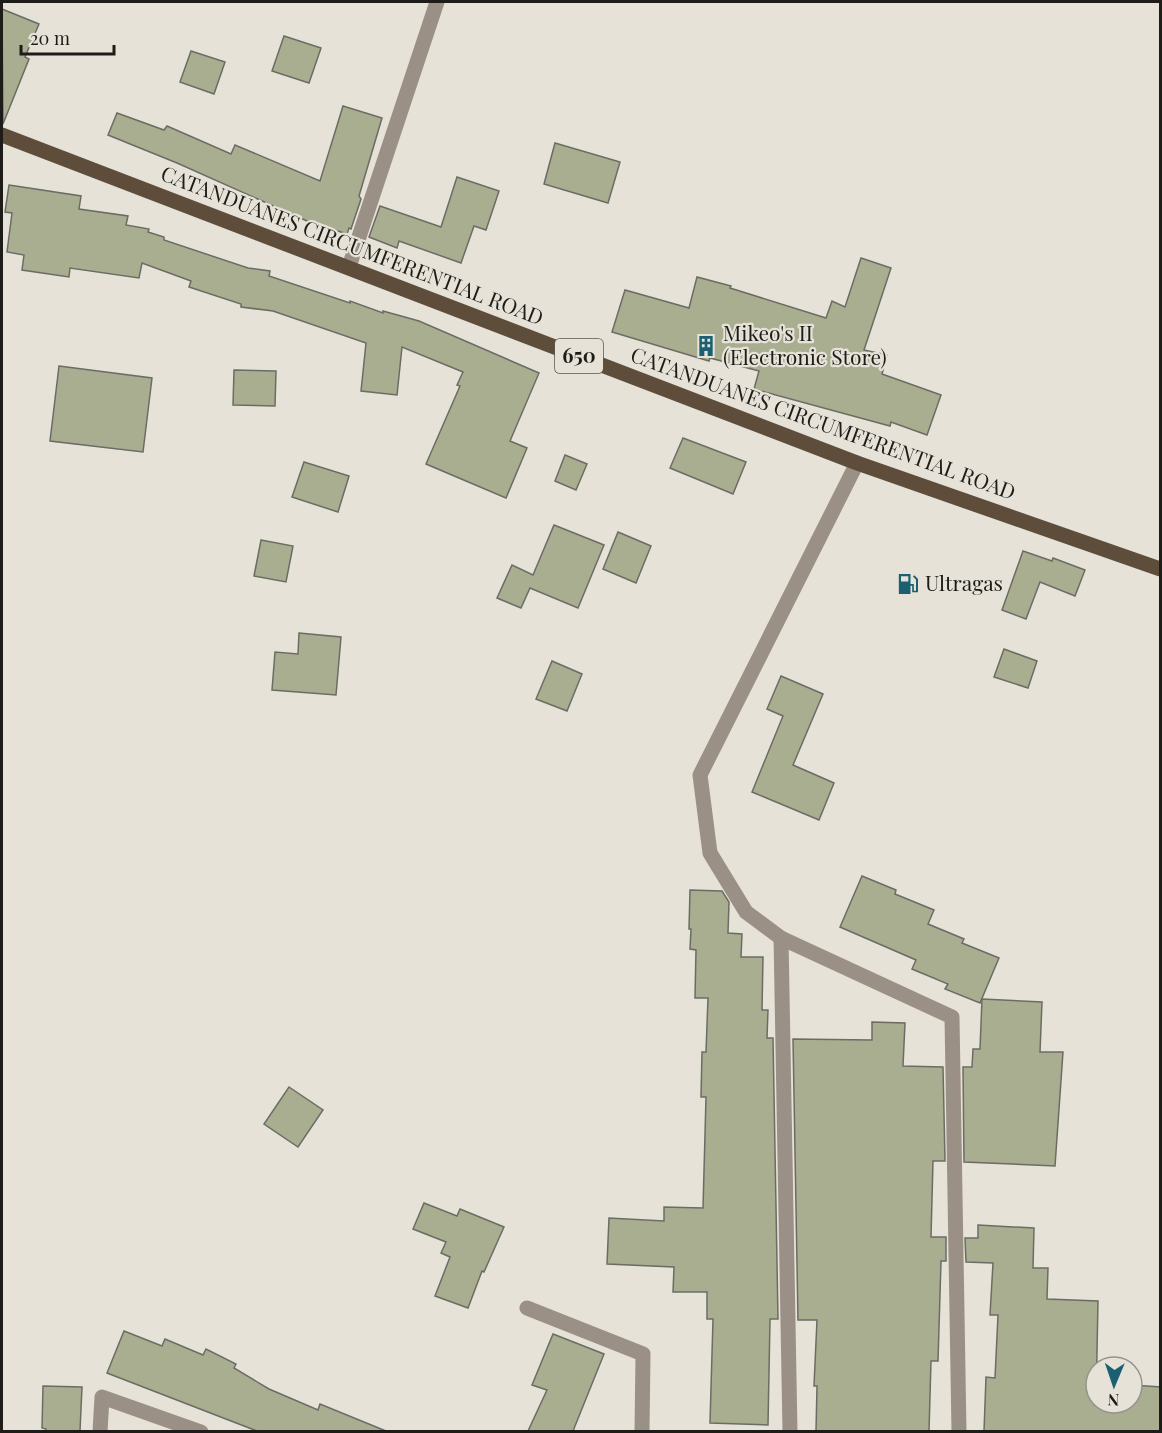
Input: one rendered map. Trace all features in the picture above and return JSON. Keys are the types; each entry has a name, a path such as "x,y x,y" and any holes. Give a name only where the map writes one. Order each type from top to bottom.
{"main road":[{"name":"CATANDUANES CIRCUMFERENTIAL ROAD","path":"2,135 857,463 1161,569"}],"street":[{"path":"349,267 437,2"},
{"path":"857,463 700,775 710,853 746,912 782,938 952,1017 959,1431"},
{"path":"782,938 790,1431"},
{"path":"527,1308 643,1354 642,1431"},
{"path":"100,1431 102,1397 201,1431"}],"building":[{"path":"2,9 39,24 25,57 29,59 3,124"},
{"path":"284,36 321,48 309,83 272,71"},
{"path":"191,51 225,62 214,94 180,82"},
{"path":"343,106 382,118 359,196 361,199 351,229 349,228 347,234 307,221 108,135 117,113 164,130 167,126 231,154 235,145 320,181"},
{"path":"555,143 620,162 608,203 544,184"},
{"path":"457,177 499,191 486,230 474,226 461,263 399,241 397,248 369,237 380,206 441,227"},
{"path":"9,185 81,196 79,209 128,216 126,225 149,229 148,232 164,237 164,240 248,268 270,271 269,276 350,303 350,301 383,313 383,311 419,321 539,373 510,441 527,448 506,498 426,464 460,386 457,385 463,372 402,347 397,395 361,391 366,343 273,311 241,307 241,304 189,287 191,281 142,263 139,278 70,268 69,277 22,270 24,255 7,252 12,213 5,212"},
{"path":"861,258 891,268 864,350 887,355 882,374 941,395 927,435 891,422 890,426 754,389 759,371 710,358 709,361 612,332 625,290 689,308 697,277 826,318 832,301 845,307"},
{"path":"59,366 152,378 143,452 50,441"},
{"path":"234,370 276,371 275,406 233,405"},
{"path":"683,438 746,462 733,494 670,468"},
{"path":"565,455 587,464 576,490 555,481"},
{"path":"304,462 349,476 338,512 292,497"},
{"path":"554,525 604,545 578,608 530,588 521,608 497,598 512,565 533,575"},
{"path":"618,532 651,546 636,583 603,569"},
{"path":"261,540 293,546 286,582 254,576"},
{"path":"1023,551 1052,561 1053,558 1085,570 1075,596 1040,582 1026,619 1002,610"},
{"path":"299,633 341,637 336,695 272,690 275,652 298,654"},
{"path":"1004,649 1037,661 1028,688 994,677"},
{"path":"552,661 582,674 567,711 536,699"},
{"path":"781,676 823,694 793,765 834,783 819,820 752,792 783,716 767,709"},
{"path":"862,876 896,890 895,894 934,910 928,924 964,939 962,943 999,958 980,1003 945,989 948,984 912,969 916,960 840,927"},
{"path":"690,890 722,891 729,902 728,933 742,934 741,957 763,957 762,1010 768,1010 767,1038 773,1038 778,1319 770,1319 768,1425 710,1423 713,1319 707,1319 707,1292 673,1292 674,1267 607,1264 609,1218 664,1221 664,1207 703,1208 706,1097 701,1097 702,1052 706,1052 708,998 695,998 696,950 690,949"},
{"path":"982,999 1042,1002 1040,1052 1063,1052 1055,1166 964,1162 963,1067 972,1067 973,1049 980,1049"},
{"path":"872,1022 905,1023 903,1066 943,1067 945,1161 933,1161 931,1237 946,1237 946,1261 941,1261 938,1361 931,1361 929,1431 816,1431 817,1386 814,1386 817,1320 798,1320 793,1039 872,1040"},
{"path":"289,1087 323,1110 298,1147 264,1124"},
{"path":"424,1203 457,1216 460,1209 504,1227 484,1272 482,1271 468,1308 435,1296 450,1257 441,1253 446,1242 413,1229"},
{"path":"978,1225 1034,1228 1033,1268 1048,1268 1047,1299 1098,1301 1097,1355 1084,1355 1084,1415 1144,1415 1144,1386 1161,1387 1161,1431 984,1431 986,1377 995,1378 998,1315 990,1315 993,1263 966,1262 965,1238 978,1238"},
{"path":"124,1331 162,1346 165,1339 203,1355 206,1349 236,1364 234,1368 269,1389 318,1410 320,1404 386,1431 257,1431 107,1373"},
{"path":"553,1334 604,1354 573,1431 528,1431 547,1390 532,1385"},
{"path":"43,1386 82,1387 80,1431 46,1431 42,1428"}],"place":[{"name":"Mikeo's II (Electronic Store)","path":"706,346"},
{"name":"Ultragas","path":"908,584"}]}
